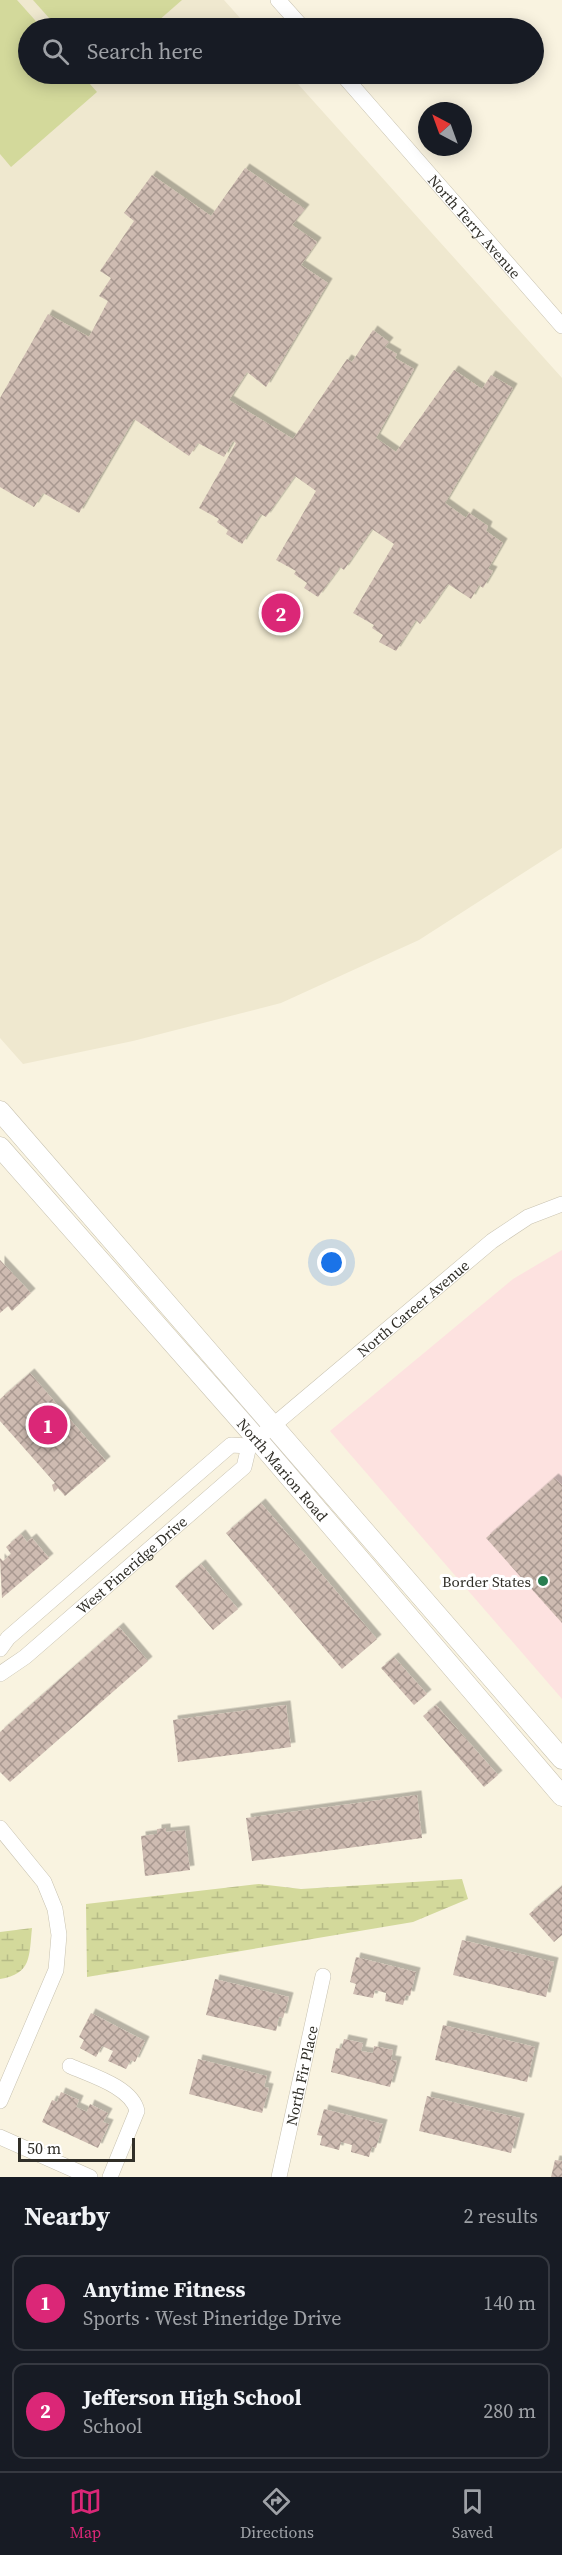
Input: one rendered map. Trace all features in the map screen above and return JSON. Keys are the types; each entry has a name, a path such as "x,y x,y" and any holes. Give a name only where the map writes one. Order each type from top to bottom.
{"main road":[{"name":"North Marion Road","path":"0,1111 562,1759"},
{"name":"North Marion Road","path":"0,1147 253,1443 562,1796"}],"street":[{"path":"278,0 294,18"},
{"name":"North Terry Avenue","path":"351,84 562,326"},
{"name":"North Career Avenue","path":"253,1443 492,1241 528,1217 562,1204"},
{"name":"West Pineridge Drive","path":"0,1674 25,1657 244,1467 253,1443 231,1445 3,1638"},
{"path":"0,1828 44,1882 58,1920 59,1946 56,1970 0,2101"},
{"name":"North Fir Place","path":"279,2177 323,1976"},
{"path":"70,2066 126,2092 136,2105 137,2111 110,2177"},
{"path":"0,2137 90,2177"}],"shaded area":[{"path":"0,0 224,0 240,18 18,18 18,84 298,84 562,378 562,848 419,940 281,1003 133,1041 23,1064 0,1038"},
{"path":"562,1250 562,1699 330,1431 513,1279"}],"green space":[{"path":"0,0 17,0 33,18 18,18 18,84 90,84 97,92 11,167 0,154"},
{"path":"33,0 182,0 161,18 49,18"},
{"path":"462,1879 468,1899 413,1922 87,1977 86,1904 259,1884 301,1889"},
{"path":"32,1928 27,1962 18,1973 0,1979 0,1932"}],"building":[{"path":"245,168 305,209 292,225 317,242 301,265 328,283 266,387 247,372 229,400 293,439 347,359 352,362 373,330 389,342 385,347 397,354 395,358 414,369 376,438 396,452 454,370 482,389 491,375 513,388 445,503 466,518 469,513 488,526 486,531 503,543 488,569 493,571 483,588 479,585 471,599 448,584 420,624 416,620 396,651 379,642 383,635 372,628 374,625 353,613 394,544 372,529 344,570 340,567 318,597 304,588 307,583 294,574 296,571 276,560 316,491 295,476 266,517 261,514 242,544 226,534 228,530 217,522 219,519 199,508 236,443 233,441 224,457 198,443 189,456 134,419 79,513 43,493 34,507 0,487 0,398 48,314 89,337 108,301 99,296 111,278 100,271 134,221 124,213 152,175 211,216"},
{"path":"0,1260 31,1293 12,1311 8,1306 0,1313"},
{"path":"30,1373 106,1461 65,1496 58,1488 54,1492 52,1485 55,1483 0,1421 0,1399"},
{"name":"Border States","path":"554,1478 562,1485 562,1623 486,1538"},
{"path":"261,1503 377,1639 342,1669 226,1533"},
{"path":"21,1534 27,1542 32,1538 49,1558 2,1598 0,1558 3,1561 11,1554 6,1547"},
{"path":"201,1564 238,1609 213,1630 175,1586"},
{"path":"119,1627 148,1661 10,1782 0,1772 0,1732"},
{"path":"394,1657 427,1694 414,1705 381,1668"},
{"path":"286,1705 291,1747 178,1762 173,1720"},
{"path":"436,1705 498,1775 484,1787 423,1716"},
{"path":"417,1795 422,1838 252,1861 246,1818"},
{"path":"166,1828 166,1832 185,1830 190,1870 145,1876 141,1836 157,1834 157,1829"},
{"path":"562,1886 562,1935 554,1942 529,1914"},
{"path":"462,1940 554,1962 546,1997 453,1975"},
{"path":"356,1957 416,1972 410,1996 406,1995 403,2005 385,2001 386,1993 375,1990 373,1998 353,1994 356,1984 350,1982"},
{"path":"215,1979 289,1997 283,2018 279,2017 276,2031 206,2015"},
{"path":"91,2013 145,2041 135,2062 131,2060 126,2069 108,2061 113,2051 102,2046 96,2057 80,2048 84,2040 79,2037"},
{"path":"443,2025 535,2047 527,2082 435,2060"},
{"path":"344,2039 363,2043 361,2051 373,2053 374,2046 393,2050 391,2060 397,2061 390,2087 331,2072 336,2048 341,2049"},
{"path":"198,2059 267,2076 264,2087 269,2088 262,2113 189,2094"},
{"path":"61,2092 79,2100 76,2107 87,2112 90,2104 108,2113 103,2122 109,2124 98,2148 42,2122 52,2100 57,2102"},
{"path":"427,2096 520,2118 511,2153 419,2131"},
{"path":"324,2109 383,2124 376,2148 372,2147 369,2157 351,2152 352,2145 341,2142 339,2150 320,2145 322,2136 317,2135"},
{"path":"555,2160 562,2161 562,2177 551,2177"}],"place":[{"name":"Jefferson High School","path":"281,613"},
{"name":"Anytime Fitness","path":"48,1425"},
{"name":"Border States","path":"543,1581"}]}
